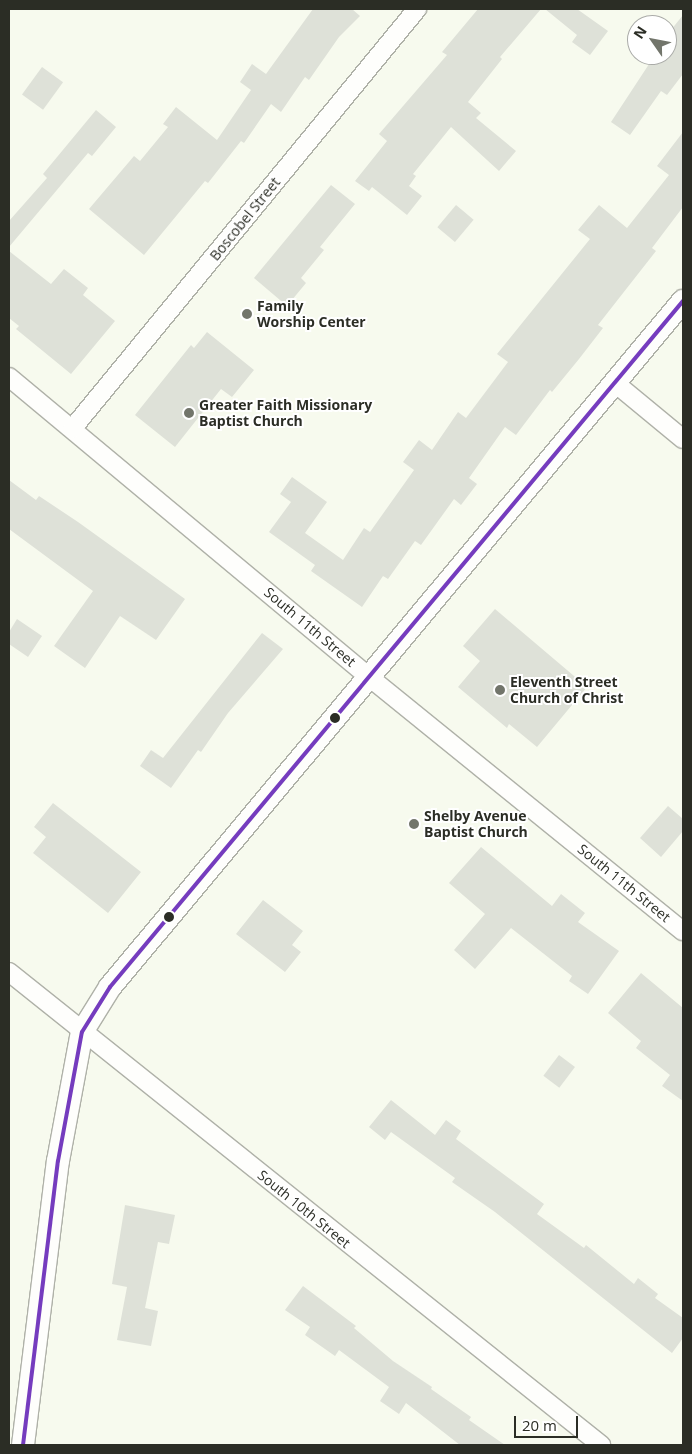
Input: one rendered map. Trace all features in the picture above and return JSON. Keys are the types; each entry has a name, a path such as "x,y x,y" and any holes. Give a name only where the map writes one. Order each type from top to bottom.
{"street":[{"name":"Boscobel Street","path":"72,429 417,9"},
{"path":"22,1445 58,1161 82,1032 110,987 683,300"},
{"name":"South 11th Street","path":"9,377 369,676 683,931"},
{"path":"614,383 683,439"},
{"name":"South 10th Street","path":"9,972 600,1445"}],"building":[{"path":"313,9 352,9 360,16 339,37 309,80 305,77 281,112 271,104 244,143 241,141 208,183 205,181 144,255 89,209 134,156 140,161 168,127 163,124 176,107 217,140 251,90 240,82 252,64 266,74"},
{"path":"478,9 541,9 500,57 502,59 468,102 481,113 476,118 516,151 499,171 451,127 413,174 416,176 409,186 422,196 407,215 372,187 369,191 355,181 387,141 379,134 447,55 442,52"},
{"path":"545,9 577,9 608,31 590,55 572,42 577,35"},
{"path":"683,15 683,74 667,95 661,91 630,135 611,122 648,65 677,65 677,22"},
{"path":"42,67 63,82 43,110 22,95"},
{"path":"96,110 116,127 92,156 88,153 9,247 9,221 47,178 43,174"},
{"path":"683,132 683,207 652,248 656,251 598,325 603,328 552,392 550,390 516,435 505,427 469,478 477,484 461,505 454,499 421,545 415,541 388,579 383,576 362,607 311,571 315,565 269,532 291,502 280,494 292,477 327,502 305,533 343,560 364,528 370,532 414,470 403,462 419,440 432,450 458,412 466,418 508,362 497,354 590,239 578,230 599,205 627,228 669,175 657,166"},
{"path":"331,185 355,204 320,247 324,250 301,278 306,283 287,306 254,278"},
{"path":"456,205 474,220 455,242 437,227"},
{"path":"9,251 51,284 64,269 88,288 83,295 115,321 71,374 16,329 19,326 9,318"},
{"path":"207,332 254,370 232,397 221,389 175,447 135,415 191,345 194,348"},
{"path":"9,480 36,500 39,496 78,522 185,599 156,640 120,616 85,668 54,646 93,591 9,529"},
{"path":"495,609 587,687 537,747 509,724 507,728 458,687 480,661 463,646"},
{"path":"17,619 42,636 28,657 9,644 9,632"},
{"path":"262,633 283,649 228,713 201,752 198,750 171,788 140,766 151,750 163,758"},
{"path":"53,803 141,872 108,913 33,853 46,837 34,827"},
{"path":"668,806 683,819 683,831 661,857 640,838"},
{"path":"481,847 552,906 561,894 585,913 578,922 619,951 588,994 569,981 572,976 511,928 475,969 454,950 485,914 449,883"},
{"path":"263,900 303,931 292,945 301,952 285,972 236,934"},
{"path":"641,973 683,1008 683,1101 662,1086 670,1075 636,1048 641,1041 608,1013"},
{"path":"559,1055 575,1067 559,1088 543,1076"},
{"path":"391,1100 435,1135 446,1120 461,1131 456,1139 544,1204 537,1214 584,1248 586,1245 634,1284 638,1278 658,1294 655,1298 683,1318 683,1338 672,1353 495,1212 452,1182 455,1178 391,1132 385,1140 369,1127"},
{"path":"125,1205 175,1215 169,1244 158,1242 145,1308 158,1311 151,1346 117,1340 127,1287 112,1284"},
{"path":"303,1286 356,1326 354,1328 393,1361 432,1387 431,1389 471,1417 469,1420 505,1445 460,1445 406,1403 399,1414 380,1401 389,1387 339,1350 335,1356 305,1335 310,1327 285,1310"}],"transit line":[{"path":"23,1445 58,1161 82,1032 110,987 683,301"}],"place":[{"name":"Family Worship Center","path":"247,314"},
{"name":"Greater Faith Missionary Baptist Church","path":"189,413"},
{"name":"Eleventh Street Church of Christ","path":"500,690"},
{"name":"Shelby Avenue Baptist Church","path":"414,824"}]}
